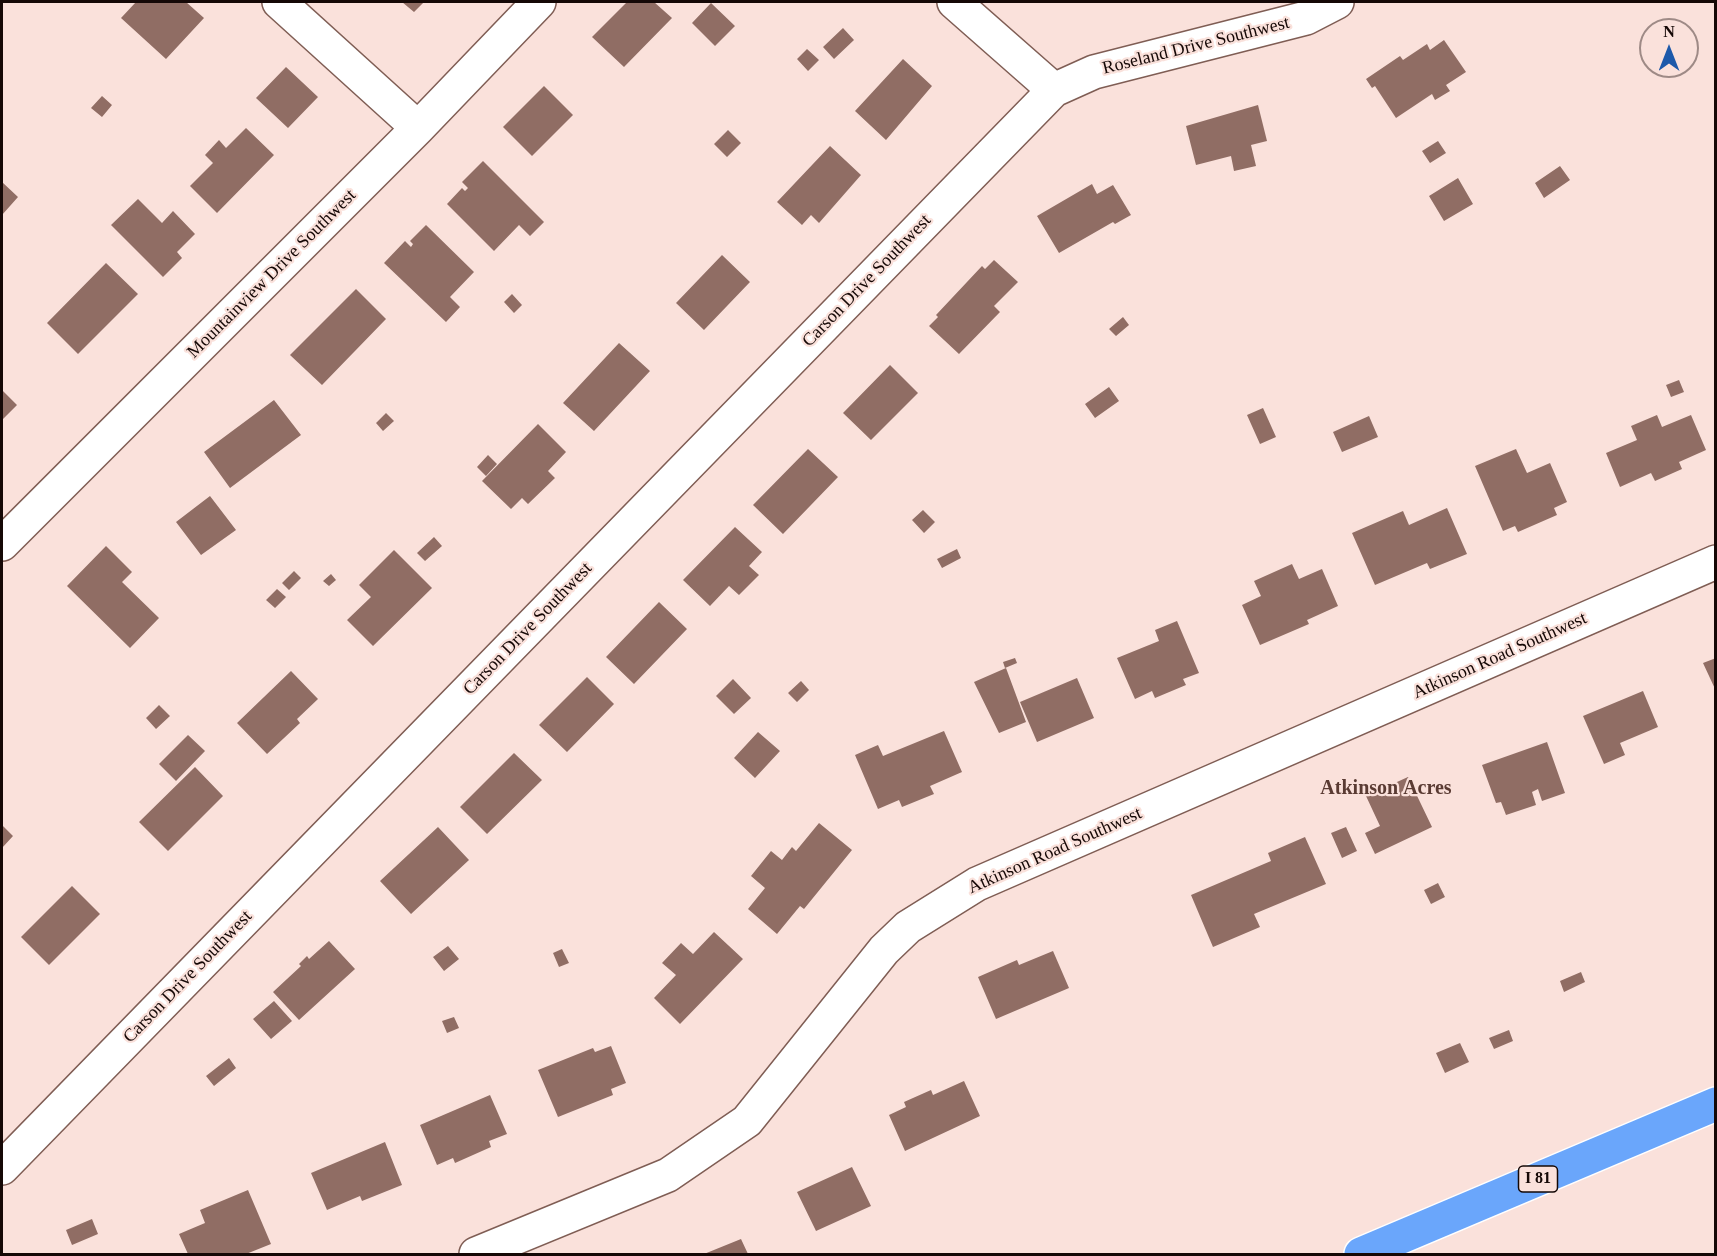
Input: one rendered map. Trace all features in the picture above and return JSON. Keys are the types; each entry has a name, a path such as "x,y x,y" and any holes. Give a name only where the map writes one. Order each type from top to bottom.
{"highway":[{"name":"I 81","path":"1361,1254 1716,1104"}],"street":[{"path":"279,2 418,128"},
{"name":"Mountainview Drive Southwest","path":"2,544 418,128 539,2"},
{"path":"954,2 1054,90"},
{"name":"Roseland Drive Southwest","path":"1054,90 1094,72 1306,18 1337,2"},
{"name":"Carson Drive Southwest","path":"2,1168 1054,90"},
{"name":"Atkinson Road Southwest","path":"476,1254 668,1175 747,1121 884,950 908,927 978,884 1716,562"}],"building":[{"path":"136,2 186,2 204,18 166,59 121,18"},
{"path":"402,2 424,2 414,12"},
{"path":"627,2 654,2 672,18 624,67 592,37"},
{"path":"711,3 735,26 715,46 692,23"},
{"path":"843,28 854,40 834,59 823,47"},
{"path":"1444,40 1466,72 1446,85 1450,91 1435,100 1432,94 1396,118 1375,86 1372,88 1366,79 1400,56 1403,60 1427,44 1430,50"},
{"path":"807,49 819,60 808,71 797,59"},
{"path":"903,59 932,86 886,140 855,111"},
{"path":"286,67 318,97 288,128 256,98"},
{"path":"544,86 573,115 532,156 503,127"},
{"path":"102,96 112,105 102,117 91,108"},
{"path":"1258,105 1267,141 1251,145 1256,166 1234,171 1231,156 1196,165 1186,126"},
{"path":"246,128 274,155 217,213 190,186 213,163 205,155 219,140 226,148"},
{"path":"728,130 741,143 727,157 714,144"},
{"path":"1438,141 1446,153 1430,163 1422,151"},
{"path":"830,146 861,175 819,223 811,215 802,225 777,202"},
{"path":"483,161 544,222 530,236 519,225 494,251 447,204 462,188 465,191 468,188 462,182"},
{"path":"1560,166 1570,180 1544,198 1535,183"},
{"path":"1458,178 1473,204 1444,221 1429,196"},
{"path":"2,182 18,197 2,215"},
{"path":"1092,184 1097,194 1113,185 1131,215 1115,224 1113,222 1059,253 1037,216"},
{"path":"138,199 162,223 173,211 195,234 177,252 182,258 163,277 111,225"},
{"path":"426,225 474,272 450,297 460,307 446,322 384,263 405,241 411,247 413,244 410,241"},
{"path":"722,255 750,282 704,330 676,303"},
{"path":"994,260 1018,282 994,306 1000,312 959,354 929,326 938,317 936,315 982,266 985,269"},
{"path":"106,263 138,294 78,354 47,323"},
{"path":"356,289 386,319 322,385 290,355"},
{"path":"512,294 522,305 514,313 504,302"},
{"path":"1123,317 1129,325 1116,336 1109,329"},
{"path":"619,343 650,371 594,431 563,403"},
{"path":"890,365 918,393 871,440 843,413"},
{"path":"1679,380 1684,392 1671,397 1666,385"},
{"path":"1109,387 1119,401 1095,418 1085,404"},
{"path":"2,390 17,405 2,420"},
{"path":"274,400 301,435 230,488 204,452"},
{"path":"1263,408 1276,437 1260,444 1247,415"},
{"path":"386,413 394,421 383,431 376,423"},
{"path":"1657,415 1662,427 1691,415 1706,450 1679,462 1682,469 1655,481 1651,473 1620,487 1606,453 1637,440 1631,426"},
{"path":"1369,416 1378,437 1342,452 1333,432"},
{"path":"538,424 566,452 548,471 555,478 528,504 522,498 511,509 482,481"},
{"path":"808,449 838,477 783,534 753,505"},
{"path":"1516,449 1527,473 1550,463 1567,502 1554,508 1557,515 1518,532 1515,526 1503,531 1475,466"},
{"path":"488,455 497,464 486,476 477,467"},
{"path":"210,496 236,530 201,555 176,522"},
{"path":"1447,508 1467,554 1430,569 1427,563 1375,585 1352,533 1403,511 1409,525"},
{"path":"923,510 935,522 924,533 912,520"},
{"path":"735,527 762,552 749,566 759,575 739,595 729,586 710,606 683,580"},
{"path":"434,537 442,546 425,561 417,553"},
{"path":"106,546 132,572 122,582 159,618 130,648 67,586"},
{"path":"957,549 961,558 942,568 937,559"},
{"path":"394,550 432,588 373,646 347,620 371,597 359,585"},
{"path":"1292,564 1299,579 1322,569 1338,606 1307,620 1309,624 1260,645 1242,605 1261,596 1254,581"},
{"path":"294,571 301,578 289,590 282,583"},
{"path":"331,574 336,580 329,586 323,581"},
{"path":"277,589 286,597 275,608 266,600"},
{"path":"659,602 687,629 634,684 606,657"},
{"path":"1177,621 1199,673 1183,679 1186,685 1155,698 1152,691 1135,699 1117,658 1159,641 1155,630"},
{"path":"1015,658 1017,663 1005,668 1003,662"},
{"path":"1716,658 1716,691 1703,663"},
{"path":"1006,668 1026,722 999,733 974,682"},
{"path":"291,671 318,699 297,719 300,723 267,754 237,723"},
{"path":"587,677 614,704 567,752 539,725"},
{"path":"1077,678 1094,718 1037,742 1020,702"},
{"path":"733,679 751,698 734,714 716,696"},
{"path":"801,681 809,690 797,702 788,693"},
{"path":"1643,691 1658,727 1620,743 1625,755 1604,764 1583,716"},
{"path":"159,705 170,716 156,729 146,718"},
{"path":"944,731 962,772 930,786 934,794 902,807 899,800 878,809 855,755 878,745 883,756"},
{"path":"758,732 780,751 755,778 734,758"},
{"path":"188,735 205,751 176,781 159,764"},
{"path":"1547,742 1565,793 1542,801 1538,789 1532,792 1536,805 1506,815 1501,802 1496,803 1482,765"},
{"path":"514,753 542,780 487,834 460,807"},
{"path":"195,767 223,796 168,851 139,822"},
{"path":"1408,777 1432,827 1375,854 1365,833 1380,826 1366,796"},
{"path":"819,823 852,850 804,909 800,906 777,934 748,909 765,888 751,876 771,851 782,860 792,847 796,851"},
{"path":"2,825 13,836 2,848"},
{"path":"438,827 469,860 411,914 380,881"},
{"path":"1346,827 1357,851 1342,858 1331,833"},
{"path":"1305,837 1326,884 1254,914 1260,927 1213,947 1191,895 1271,861 1268,853"},
{"path":"1438,883 1445,897 1431,904 1424,890"},
{"path":"72,886 100,914 49,965 21,937"},
{"path":"714,932 743,959 680,1024 654,998 676,975 662,963 681,943 693,954"},
{"path":"329,941 355,969 299,1020 273,992 301,966 299,964 307,956 309,959"},
{"path":"448,946 459,959 444,971 433,957"},
{"path":"562,949 569,963 559,967 553,953"},
{"path":"1053,951 1069,988 996,1019 978,977 1017,960 1019,965"},
{"path":"1581,972 1585,982 1564,992 1560,981"},
{"path":"274,1001 292,1021 271,1039 253,1019"},
{"path":"454,1017 459,1028 447,1033 442,1021"},
{"path":"1509,1030 1513,1041 1494,1049 1489,1038"},
{"path":"1460,1043 1469,1062 1445,1073 1436,1053"},
{"path":"611,1046 626,1083 611,1089 613,1095 558,1117 538,1070 593,1048 595,1052"},
{"path":"229,1058 236,1068 214,1086 206,1076"},
{"path":"964,1081 980,1116 905,1151 889,1115 906,1107 904,1102 931,1090 933,1095"},
{"path":"490,1095 507,1134 489,1141 491,1147 455,1163 453,1158 437,1165 420,1125"},
{"path":"385,1142 402,1185 362,1201 360,1196 327,1210 311,1173"},
{"path":"852,1167 871,1206 816,1231 797,1192"},
{"path":"248,1190 271,1244 246,1254 188,1254 179,1234 205,1223 200,1210"},
{"path":"92,1219 98,1234 72,1245 66,1230"},
{"path":"741,1239 748,1254 704,1254"}],"district":[{"name":"Atkinson Acres","path":"1386,789"}]}
